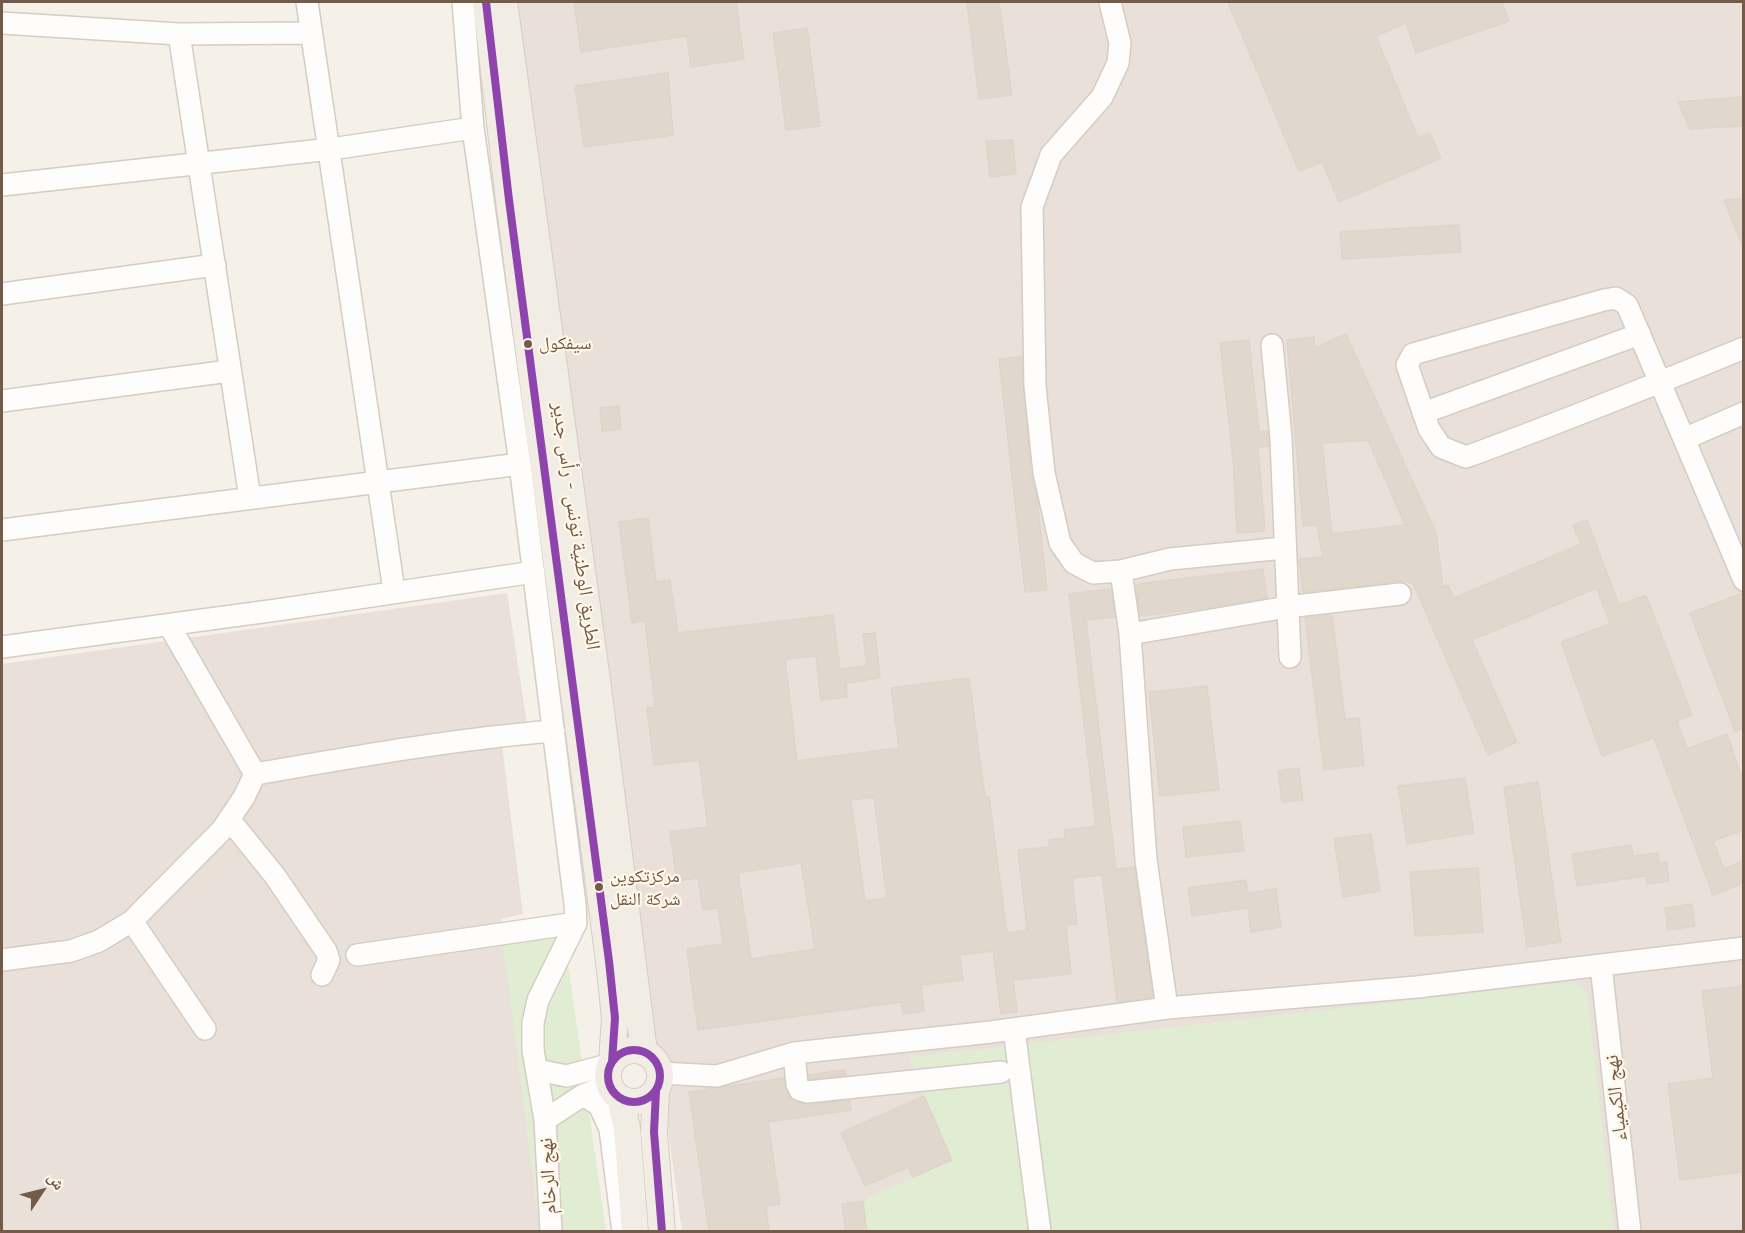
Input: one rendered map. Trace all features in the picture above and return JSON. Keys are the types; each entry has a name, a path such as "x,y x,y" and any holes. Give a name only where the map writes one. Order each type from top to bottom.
{"main road":[{"name":"الطريق الوطنية تونس - رأس جدير","path":"486,2 509,200 609,961 615,1018 613,1077 627,1128 635,1232"},
{"name":"الطريق الوطنية تونس - رأس جدير","path":"504,2 595,668 644,1052"},
{"path":"658,1082 650,1097 635,1103 613,1077 626,1051 644,1052 651,1057 658,1082 654,1132 662,1232"}],"street":[{"path":"307,2 310,33 331,149 394,591"},
{"path":"357,955 576,923 534,572 473,128 463,2"},
{"path":"1110,2 1120,43 1118,63 1102,97 1051,155 1032,207 1035,386 1044,474 1060,543 1074,563 1093,573 1121,571 1170,559 1284,548"},
{"path":"2,23 179,33 310,33"},
{"path":"179,33 201,164 229,371 250,498"},
{"path":"2,184 331,149 473,128"},
{"path":"2,294 215,265"},
{"path":"1743,348 1660,382 1466,457 1441,447 1429,429 1407,364 1413,354 1616,298 1627,305 1640,334 1660,382 1684,438 1743,580"},
{"path":"1423,413 1640,334"},
{"path":"1272,345 1281,438 1290,657"},
{"path":"2,401 229,371"},
{"path":"1684,438 1743,413"},
{"path":"2,530 520,464"},
{"path":"1121,571 1130,634 1146,860 1167,1008"},
{"path":"2,647 534,572"},
{"path":"1130,634 1287,607 1400,594"},
{"path":"169,625 255,774"},
{"path":"255,774 399,750 554,731"},
{"path":"2,960 71,951 99,941 132,921 222,830 255,774"},
{"path":"230,819 275,876 326,951 329,960 322,975"},
{"path":"132,921 205,1029"},
{"name":"نهج الرخام","path":"551,1232 545,1120 533,1050 533,1023 538,1000 576,923"},
{"path":"658,1082 717,1076 794,1053 1014,1029 1167,1008 1417,987 1743,948"},
{"name":"نهج الكيمياء","path":"1601,965 1630,1232"},
{"path":"1014,1029 1040,1232"},
{"path":"794,1053 797,1084 800,1090 807,1092 1001,1072"},
{"path":"537,1070 567,1076 613,1077"},
{"path":"545,1120 613,1077"},
{"path":"583,1095 599,1105 610,1128 623,1232"}],"shaded area":[{"path":"511,2 1743,2 1743,1231 682,1231"},
{"path":"507,593 527,724 500,728 523,914 501,919 540,1231 2,1231 2,664"}],"green space":[{"path":"564,937 606,1231 540,1231 503,943"},
{"path":"1573,982 1587,993 1614,1231 866,1232 863,1201 952,1160 910,1057"}],"building":[{"path":"574,2 736,2 744,59 691,67 687,36 581,52"},
{"path":"967,2 999,2 1012,95 979,99"},
{"path":"1228,2 1502,2 1509,21 1416,53 1406,23 1376,36 1418,138 1430,133 1441,158 1339,202 1322,162 1299,171"},
{"path":"807,28 820,126 786,130 773,33"},
{"path":"668,73 673,135 584,147 575,86"},
{"path":"1743,97 1743,126 1690,129 1678,102"},
{"path":"1013,140 1016,174 990,177 986,141"},
{"path":"1743,199 1743,247 1724,200"},
{"path":"1459,225 1461,252 1342,259 1340,232"},
{"path":"1346,334 1436,533 1443,587 1448,585 1454,598 1581,544 1573,525 1587,520 1619,605 1646,595 1692,715 1677,721 1687,749 1727,734 1743,781 1743,830 1713,841 1724,869 1743,861 1743,883 1713,895 1654,738 1602,756 1561,642 1610,624 1597,588 1472,640 1517,742 1488,755 1413,583 1399,581 1303,592 1299,559 1323,557 1317,525 1303,526 1287,340 1314,337 1315,348","holes":["1368,440 1405,525 1332,534 1322,443"]},
{"path":"1249,340 1259,432 1268,431 1269,446 1258,447 1265,531 1237,533 1233,458 1220,343"},
{"path":"1021,357 1031,474 1037,500 1047,590 1025,592 999,359"},
{"path":"619,406 621,429 602,431 600,408"},
{"path":"648,518 656,582 670,580 678,633 833,615 840,669 867,666 863,634 875,633 880,678 846,683 847,697 821,700 816,656 785,659 797,761 899,748 891,688 969,678 985,797 989,797 1007,933 1027,930 1018,850 1049,847 1049,840 1065,838 1064,830 1096,826 1069,594 1111,589 1115,617 1086,620 1116,869 1134,867 1153,997 1117,1002 1102,875 1072,878 1077,924 1066,925 1071,974 1013,980 1017,1012 1001,1014 993,951 960,955 963,980 921,985 924,1011 903,1014 901,1002 698,1030 687,949 723,944 718,908 703,910 698,878 677,881 670,832 708,827 699,760 654,765 647,708 655,707 645,621 632,623 619,522","holes":["874,797 887,898 865,901 851,800","801,863 815,949 751,959 738,873"]},
{"path":"1263,569 1267,598 1199,609 1143,616 1140,614 1136,586 1139,584"},
{"path":"1743,593 1743,728 1735,731 1690,613"},
{"path":"1332,615 1345,719 1359,718 1364,765 1324,770 1305,618"},
{"path":"1207,686 1219,790 1160,796 1149,692"},
{"path":"1299,768 1303,800 1282,802 1278,771"},
{"path":"1465,778 1474,833 1407,844 1398,786"},
{"path":"1538,782 1561,942 1527,947 1504,787"},
{"path":"1240,821 1244,851 1186,857 1183,827"},
{"path":"1371,834 1380,891 1343,897 1334,839"},
{"path":"1631,845 1633,856 1658,853 1659,863 1667,862 1669,881 1647,884 1646,876 1577,886 1572,854"},
{"path":"1478,868 1483,932 1415,936 1410,872"},
{"path":"1246,880 1248,893 1276,889 1281,927 1251,932 1248,908 1192,916 1188,888"},
{"path":"1692,904 1695,926 1668,930 1665,908"},
{"path":"1743,986 1743,1172 1680,1180 1668,1084 1713,1078 1702,991"},
{"path":"845,1070 846,1075 809,1079 809,1075"},
{"path":"784,1078 789,1096 796,1102 808,1105 849,1100 851,1110 768,1122 780,1204 766,1206 769,1232 709,1232 689,1092"},
{"path":"924,1096 952,1160 913,1177 908,1167 865,1186 841,1133"},
{"path":"863,1201 867,1232 846,1232 842,1204"}],"transit line":[{"path":"486,2 509,200 609,961 615,1018 612,1062"},
{"path":"634,1050 648,1054 656,1062 660,1076 656,1090 648,1098 634,1102 620,1098 612,1090 608,1076 612,1062 620,1054 634,1050"},
{"path":"656,1091 654,1132 662,1232"}],"place":[{"name":"سيفكول","path":"528,344"},
{"name":"مركزتكوين شركة النقل","path":"599,887"}]}
